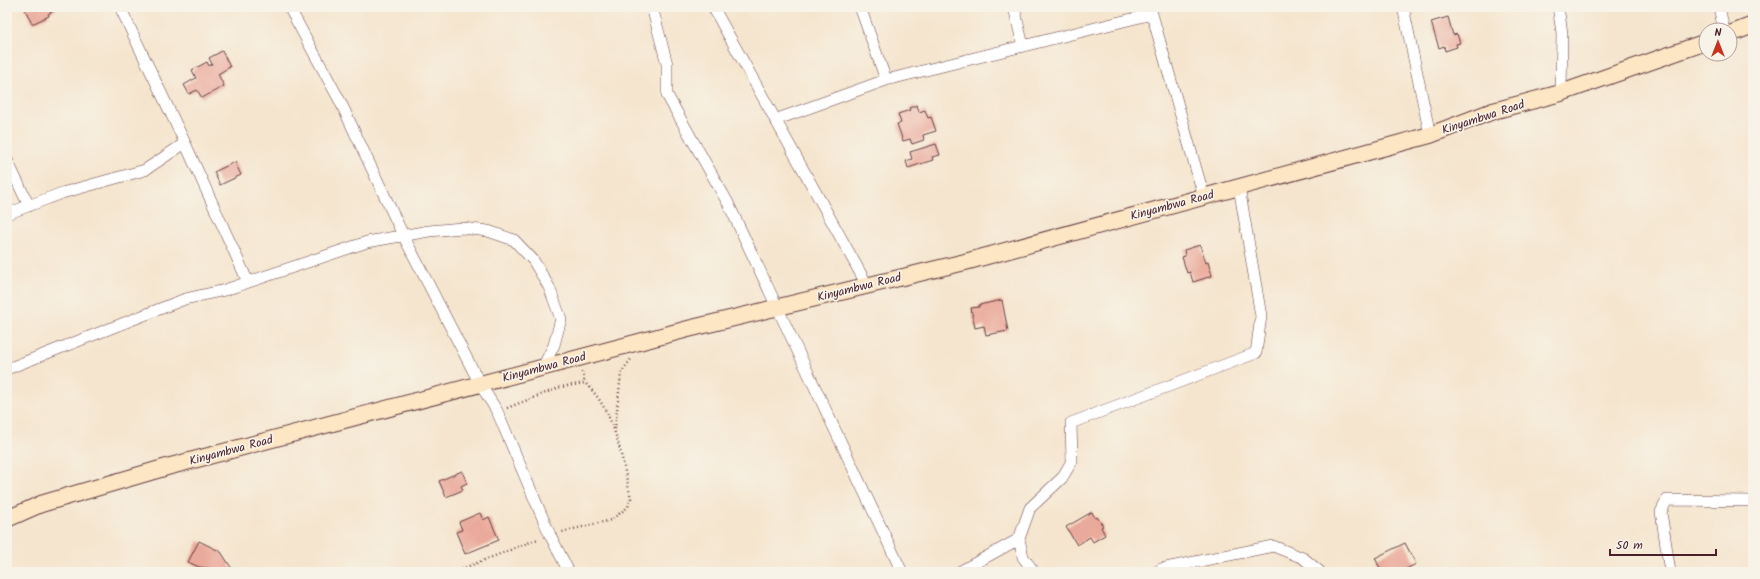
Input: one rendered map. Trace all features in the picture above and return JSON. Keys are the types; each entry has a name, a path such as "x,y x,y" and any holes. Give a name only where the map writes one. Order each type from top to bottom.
{"street":[{"path":"120,7 185,143 248,282"},
{"path":"289,7 340,101 403,235 480,384 497,411 550,534 569,572"},
{"path":"652,7 667,64 667,95 728,203 902,572"},
{"path":"713,7 867,286"},
{"path":"860,7 886,80"},
{"path":"1014,7 1023,46"},
{"path":"1403,7 1430,135"},
{"path":"1558,7 1562,33 1562,93"},
{"path":"1719,7 1722,22"},
{"path":"775,120 886,80 1023,46 1151,10 1204,196"},
{"path":"1738,31 1753,26"},
{"name":"Kinyambwa Road","path":"7,518 41,504 167,467 647,340 965,262 1430,135 1493,111 1562,93 1698,45"},
{"path":"7,214 62,194 144,170 185,143"},
{"path":"7,160 28,206"},
{"path":"1034,572 1023,557 1019,538 1030,508 1062,478 1072,461 1070,423 1256,353 1261,316 1239,187"},
{"path":"7,369 185,299 225,290 367,242 429,231 462,228 488,231 514,240 533,260 549,287 561,319 554,345 543,367"},
{"path":"1670,572 1661,512 1667,500 1753,501"},
{"path":"959,572 1019,538"},
{"path":"1157,572 1161,569 1274,546 1303,558 1320,572"}],"path":[{"path":"615,429 621,373 647,340"},
{"path":"454,572 550,534 611,520 628,507 631,498 615,429 604,407 585,383 561,387 497,411"}],"building":[{"path":"24,7 56,7 57,9 48,14 49,16 32,24"},
{"path":"1448,17 1453,35 1457,34 1460,43 1456,44 1457,47 1445,51 1444,46 1439,48 1431,22"},
{"path":"222,51 230,67 218,74 224,86 202,98 197,90 189,94 184,85 196,78 192,70 207,62 209,66 212,64 209,58"},
{"path":"917,105 919,112 925,110 928,118 931,117 936,131 923,135 924,140 912,144 910,139 903,141 897,124 901,123 898,114 910,110 909,108"},
{"path":"936,144 940,155 932,157 933,160 908,168 906,161 912,159 910,152"},
{"path":"235,162 241,175 220,185 214,172"},
{"path":"1200,245 1206,263 1208,262 1212,276 1193,282 1190,272 1187,273 1182,257 1185,256 1184,250"},
{"path":"1002,300 1008,331 986,335 984,326 975,328 971,308"},
{"path":"462,471 467,483 461,486 463,490 446,497 439,481"},
{"path":"1092,512 1095,518 1097,517 1103,526 1101,527 1105,535 1093,542 1090,537 1077,545 1066,527"},
{"path":"480,513 483,520 489,517 499,540 465,554 456,532 462,530 459,522"},
{"path":"199,541 221,552 234,572 206,572 209,568 199,567 188,562"},
{"path":"1405,543 1416,564 1400,572 1382,572 1375,558"}]}
